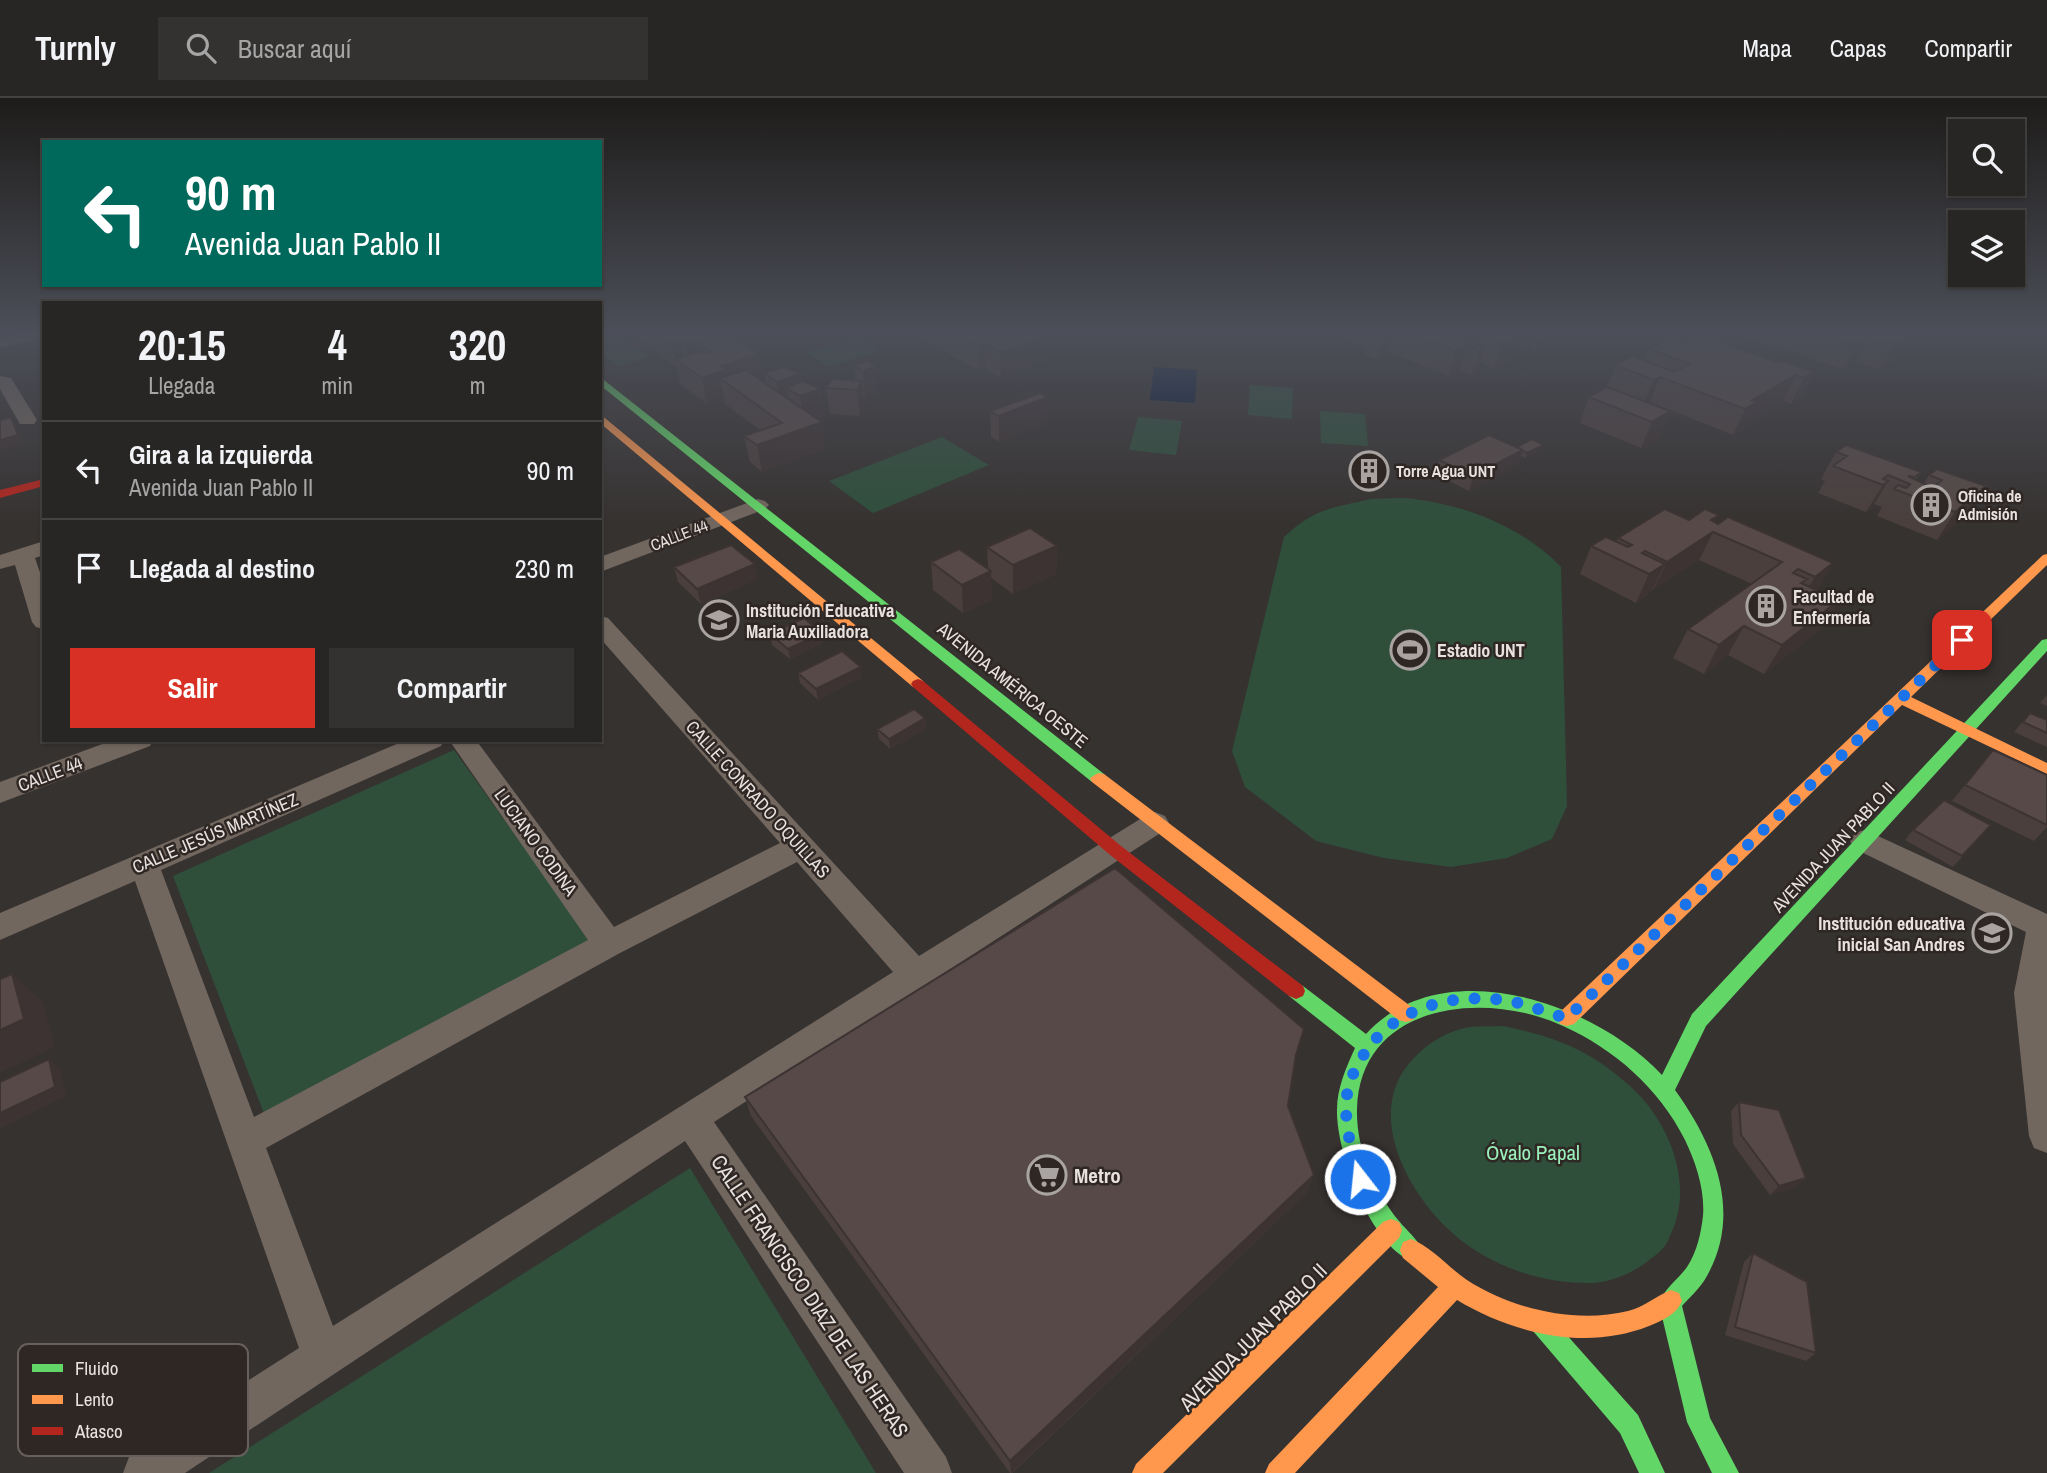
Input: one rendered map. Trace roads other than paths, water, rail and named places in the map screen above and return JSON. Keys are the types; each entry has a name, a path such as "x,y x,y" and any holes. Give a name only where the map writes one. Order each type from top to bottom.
{"main road":[{"name":"AVENIDA AMÉRICA OESTE","path":"620,396 1155,823 1406,1014"},
{"path":"609,434 723,519 1115,850 1367,1046"},
{"path":"0,479 42,468"},
{"path":"0,494 42,483"},
{"path":"1567,1018 2047,558"},
{"name":"AVENIDA JUAN PABLO II","path":"1665,1090 1699,1020 2047,643"},
{"path":"1900,698 2047,769"},
{"path":"1454,1000 1509,1001 1567,1018 1619,1049 1665,1090 1695,1134 1714,1194 1715,1229 1701,1272 1670,1304 1633,1322 1589,1328 1541,1323 1497,1309 1454,1286 1420,1260 1391,1230 1360,1179 1346,1129 1349,1083 1367,1046 1384,1028 1406,1014 1454,1000"},
{"name":"AVENIDA JUAN PABLO II","path":"1145,1473 1391,1230"},
{"path":"1278,1473 1454,1286"},
{"path":"1670,1304 1699,1422 1726,1473"},
{"path":"1541,1323 1629,1424 1652,1473"}],"street":[{"path":"11,396 27,420"},
{"name":"CALLE 44","path":"602,564 758,505"},
{"path":"0,562 33,552 42,609"},
{"name":"CALLE CONRADO OQUILLAS","path":"602,625 917,976"},
{"name":"CALLE 44","path":"0,793 85,750 129,742"},
{"name":"CALLE JESÚS MARTÍNEZ","path":"0,927 426,742"},
{"name":"LUCIANO CODINA","path":"463,742 609,944"},
{"path":"248,1407 690,1118 1155,823"},
{"path":"1865,841 2045,927 2031,993 2047,1136"},
{"path":"244,1141 609,944 801,846"},
{"path":"144,863 324,1358"},
{"name":"CALLE FRANCISCO DIAZ DE LAS HERAS","path":"690,1118 930,1473"},
{"path":"145,1473 171,1456"}],"water":[{"path":"1150,396 1195,396 1195,403 1150,400"}],"place":[{"name":"Torre Agua UNT","path":"1369,471"},
{"name":"Oficina de Admisión","path":"1931,505"},
{"name":"Facultad de Enfermería","path":"1766,606"},
{"name":"Institución Educativa Maria Auxiliadora","path":"719,620"},
{"name":"Estadio UNT","path":"1410,650"},
{"name":"Institución educativa inicial San Andres","path":"1992,933"},
{"name":"Metro","path":"1047,1175"}],"park label":[{"name":"Óvalo Papal","path":"1533,1152"}]}
